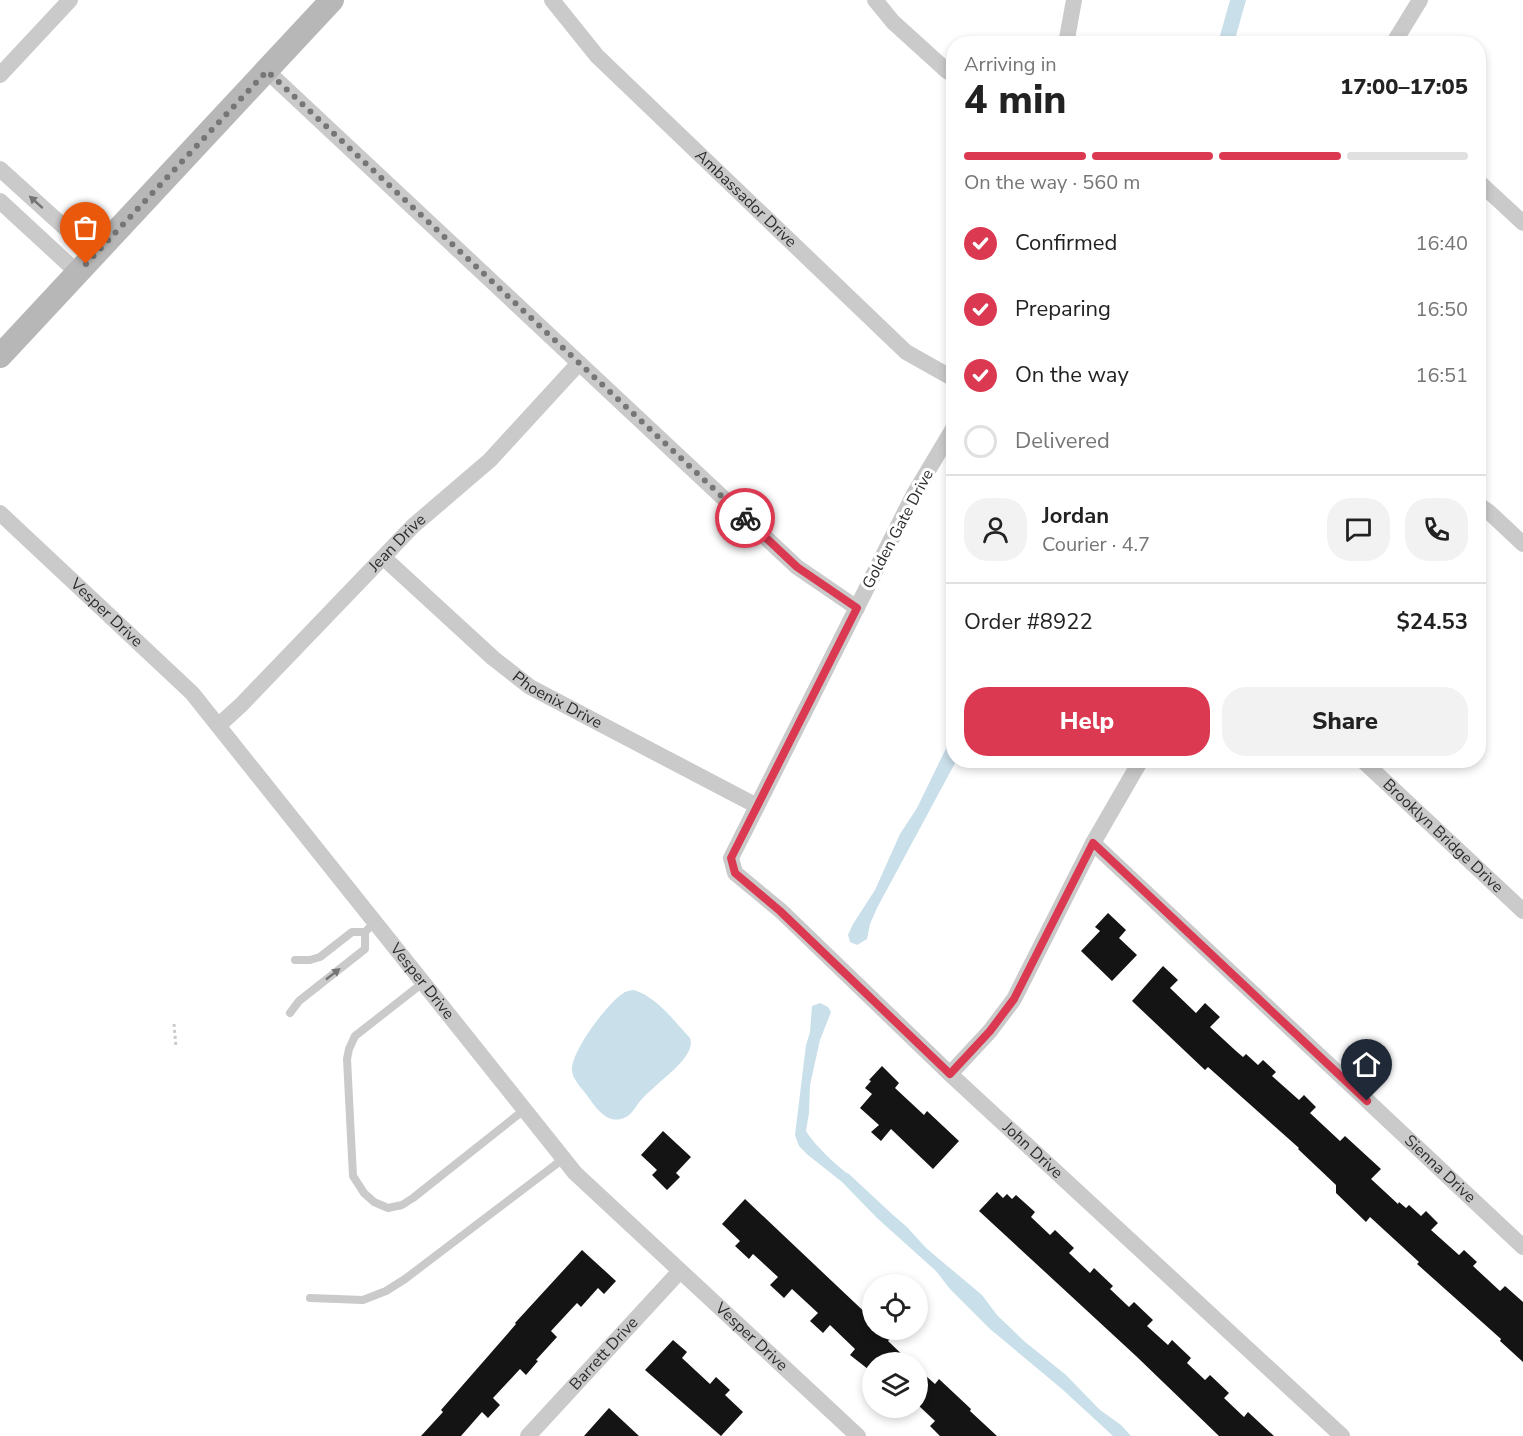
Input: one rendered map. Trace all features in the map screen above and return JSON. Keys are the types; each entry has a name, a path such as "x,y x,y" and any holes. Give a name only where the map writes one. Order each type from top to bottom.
{"street":[{"path":"0,75 70,0"},
{"path":"0,356 332,0"},
{"name":"Ambassador Drive","path":"552,0 597,56 906,352 946,374"},
{"path":"875,0 893,22 946,69"},
{"path":"1067,36 1074,0"},
{"path":"1398,36 1420,0"},
{"path":"267,71 797,567 857,608"},
{"path":"0,169 94,255"},
{"path":"17,185 0,202 78,273"},
{"path":"1486,189 1523,223"},
{"name":"Jean Drive","path":"219,725 413,526 490,460 579,363"},
{"name":"Golden Gate Drive","path":"731,858 914,494 946,441"},
{"path":"1486,510 1523,544"},
{"name":"Vesper Drive","path":"0,513 177,678 219,725 370,927 424,982 563,1159 858,1436"},
{"name":"Phoenix Drive","path":"384,558 493,658 530,687 757,806"},
{"path":"950,1074 990,1031 1014,999 1093,843 1136,768"},
{"name":"Brooklyn Bridge Drive","path":"1371,768 1523,911"},
{"name":"Sienna Drive","path":"1093,843 1523,1246"},
{"name":"John Drive","path":"731,858 735,873 780,911 950,1074 1342,1436"},
{"name":"Barrett Drive","path":"528,1436 680,1271"}],"lane":[{"path":"290,1013 299,1001 365,949 370,927 352,932 320,957 295,960"},
{"path":"424,982 355,1036 349,1049 347,1059 351,1163 353,1176 364,1193 374,1202 388,1208 402,1205 414,1198 524,1110"},
{"path":"310,1298 363,1300 386,1292 563,1159"}],"path":[{"path":"174,1024 176,1047"}],"water":[{"path":"1230,0 1246,0 1236,36 1220,36"},
{"path":"946,748 946,768 952,768 877,908 867,939 857,945 850,942 848,935 853,924 875,890 900,834 917,808"},
{"path":"634,990 650,998 665,1010 690,1038 691,1043 688,1053 680,1063 644,1097 630,1114 613,1119 602,1114 578,1083 572,1071 573,1063 584,1040 610,1005 625,992"},
{"path":"820,1003 828,1007 831,1012 820,1040 810,1085 806,1131 809,1136 832,1161 907,1227 926,1248 982,1295 997,1315 1024,1341 1066,1375 1100,1410 1121,1425 1131,1436 1113,1436 1062,1389 990,1329 950,1289 936,1271 877,1218 842,1182 799,1146 795,1135 806,1045 810,1032 812,1006"}],"building":[{"path":"1108,913 1126,930 1119,938 1137,955 1112,981 1081,951 1100,931 1095,927"},
{"path":"1163,966 1178,980 1170,988 1196,1013 1205,1003 1220,1017 1210,1027 1243,1057 1246,1054 1258,1065 1263,1060 1276,1072 1272,1076 1299,1100 1304,1095 1316,1107 1310,1113 1340,1141 1345,1136 1381,1169 1371,1179 1398,1204 1399,1202 1406,1208 1409,1205 1421,1216 1426,1211 1438,1223 1431,1230 1459,1255 1464,1250 1477,1262 1473,1266 1500,1291 1505,1286 1523,1302 1523,1362 1370,1217 1366,1222 1336,1193 1336,1185 1299,1148 1208,1067 1205,1070 1132,1001"},
{"path":"882,1066 899,1083 895,1088 924,1115 927,1111 959,1141 933,1169 891,1129 881,1141 871,1132 879,1125 860,1108 872,1094 865,1088 871,1081 869,1080"},
{"path":"663,1131 691,1157 676,1173 680,1177 667,1190 652,1175 657,1170 641,1155"},
{"path":"997,1192 1003,1198 1007,1194 1012,1199 1016,1195 1035,1212 1031,1217 1050,1235 1055,1230 1074,1248 1069,1253 1090,1273 1094,1268 1113,1286 1110,1289 1129,1307 1134,1302 1153,1320 1147,1326 1168,1345 1172,1340 1191,1358 1187,1363 1205,1380 1210,1375 1229,1393 1224,1398 1244,1417 1248,1412 1274,1436 1219,1436 979,1211"},
{"path":"745,1199 862,1310 862,1340 889,1340 900,1352 862,1352 862,1364 850,1355 855,1349 830,1325 823,1333 810,1321 818,1313 792,1289 784,1298 770,1285 778,1277 753,1254 749,1259 735,1246 740,1241 722,1224"},
{"path":"582,1250 616,1281 604,1294 598,1288 581,1307 577,1303 551,1331 557,1337 526,1375 520,1369 493,1398 500,1405 488,1418 482,1412 461,1436 421,1436 515,1323"},
{"path":"673,1340 687,1352 682,1358 710,1384 716,1377 730,1390 725,1395 743,1412 721,1436 645,1370"},
{"path":"928,1378 935,1384 939,1379 997,1436 940,1436 930,1426 935,1421 928,1414"},
{"path":"609,1408 639,1436 584,1436"}],"way so far":[{"path":"86,264 267,71 745,518"}],"route":[{"path":"745,518 797,567 857,608 731,858 735,873 780,911 950,1074 990,1031 1014,999 1093,843 1367,1101"}]}
